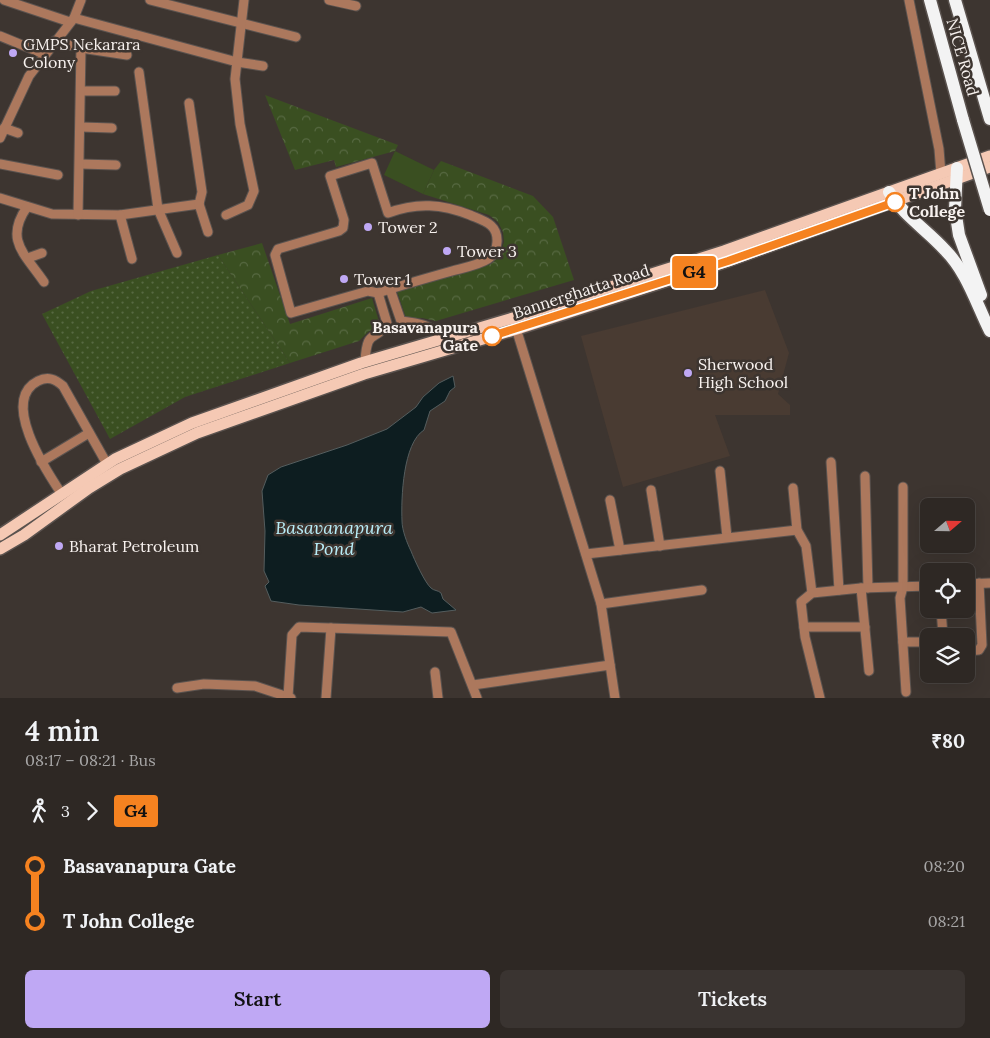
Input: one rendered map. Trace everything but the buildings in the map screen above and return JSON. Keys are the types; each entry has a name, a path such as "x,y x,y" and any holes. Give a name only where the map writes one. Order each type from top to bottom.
{"highway":[{"name":"NICE Road","path":"930,0 990,210"},
{"name":"NICE Road","path":"955,0 989,116"},
{"path":"957,174 955,209 959,235 990,313"},
{"path":"892,197 945,249 955,262 967,280 990,330"}],"main road":[{"name":"Bannerghatta Road","path":"892,197 941,174 957,174 990,156"},
{"name":"Bannerghatta Road","path":"0,549 89,488 198,426 364,374 515,323 728,261 892,197 957,174 990,167"},
{"name":"Bannerghatta Road","path":"0,534 107,464 198,426 366,362 444,337 515,323"}],"street":[{"path":"4,0 72,20 237,62 263,66"},
{"path":"0,138 29,76 44,54 72,20 81,0"},
{"path":"150,0 243,22 296,37"},
{"path":"226,215 248,205 254,191 240,124 235,79 244,0"},
{"path":"329,0 356,6"},
{"path":"909,0 939,149 941,174"},
{"path":"0,36 44,54"},
{"path":"54,41 81,48 127,55"},
{"path":"78,215 81,48"},
{"path":"139,72 158,209 177,253"},
{"path":"81,91 115,91"},
{"path":"189,103 202,192 199,204 208,232"},
{"path":"81,126 112,128"},
{"path":"4,128 18,133"},
{"path":"372,163 388,213 422,205 452,208 487,221 494,228 497,238 496,248 488,260 378,293 368,291 292,313 275,256 278,250 339,231 343,228 344,220 330,176 372,163"},
{"path":"0,164 58,175"},
{"path":"80,164 116,165"},
{"path":"0,198 52,214 78,215 120,215 199,204"},
{"path":"27,207 18,221 16,240 44,282"},
{"path":"120,215 132,259"},
{"path":"28,258 42,253"},
{"path":"390,289 401,321 424,324 433,328 444,337"},
{"path":"366,362 366,344 370,337 384,329 387,323 378,293"},
{"path":"515,323 601,604 615,698"},
{"path":"61,493 32,445 20,409 23,393 34,382 49,378 57,380 63,386 107,464"},
{"path":"41,462 89,433"},
{"path":"831,462 839,590"},
{"path":"720,471 727,537"},
{"path":"865,476 864,588 869,671"},
{"path":"903,487 903,587 900,598 906,692"},
{"path":"793,488 797,530 806,546 812,593"},
{"path":"650,490 660,546"},
{"path":"610,500 620,550"},
{"path":"586,554 797,530"},
{"path":"975,583 990,583"},
{"path":"975,650 979,650 982,645 979,583"},
{"path":"820,698 804,627 802,602 812,593 864,588 920,586"},
{"path":"601,604 702,590"},
{"path":"177,688 204,684 255,686 290,697 294,631 299,627 451,632 477,698"},
{"path":"804,627 865,627"},
{"path":"326,698 330,628"},
{"path":"903,642 920,642"},
{"path":"472,685 610,665"},
{"path":"435,672 438,698"}],"shaded area":[{"name":"Sherwood High School","path":"765,290 789,353 778,394 790,405 790,415 715,415 730,456 623,487 581,336"}],"green space":[{"path":"265,95 398,145 395,151 336,167 334,160 295,170"},
{"path":"395,151 434,170 423,194 384,175"},
{"path":"441,161 533,196 553,217 574,280 436,321 422,318 406,318 397,291 491,264 499,257 504,242 503,232 498,222 489,215 423,194 434,170"},
{"path":"262,243 290,324 372,298 380,325 368,332 359,341 290,363 218,255"},
{"path":"218,255 290,363 185,397 110,439 42,314 91,291"}],"water":[{"name":"Basavanapura Pond","path":"453,376 455,387 450,391 445,401 430,411 424,430 412,446 403,486 402,525 423,576 431,588 439,591 443,599 456,610 432,613 421,607 403,612 299,605 271,601 265,586 269,582 264,571 265,531 262,491 268,475 281,467 347,445 387,429 416,407 423,397 439,383"}],"bus line":[{"name":"G4","path":"492,336 728,261 895,202"}],"place":[{"name":"GMPS Nekarara Colony","path":"13,53"},
{"name":"T John College","path":"895,202"},
{"name":"Tower 2","path":"368,227"},
{"name":"Tower 3","path":"447,251"},
{"name":"Tower 1","path":"344,279"},
{"name":"Basavanapura Gate","path":"492,336"},
{"name":"Sherwood High School","path":"688,373"},
{"name":"Bharat Petroleum","path":"59,546"}]}
